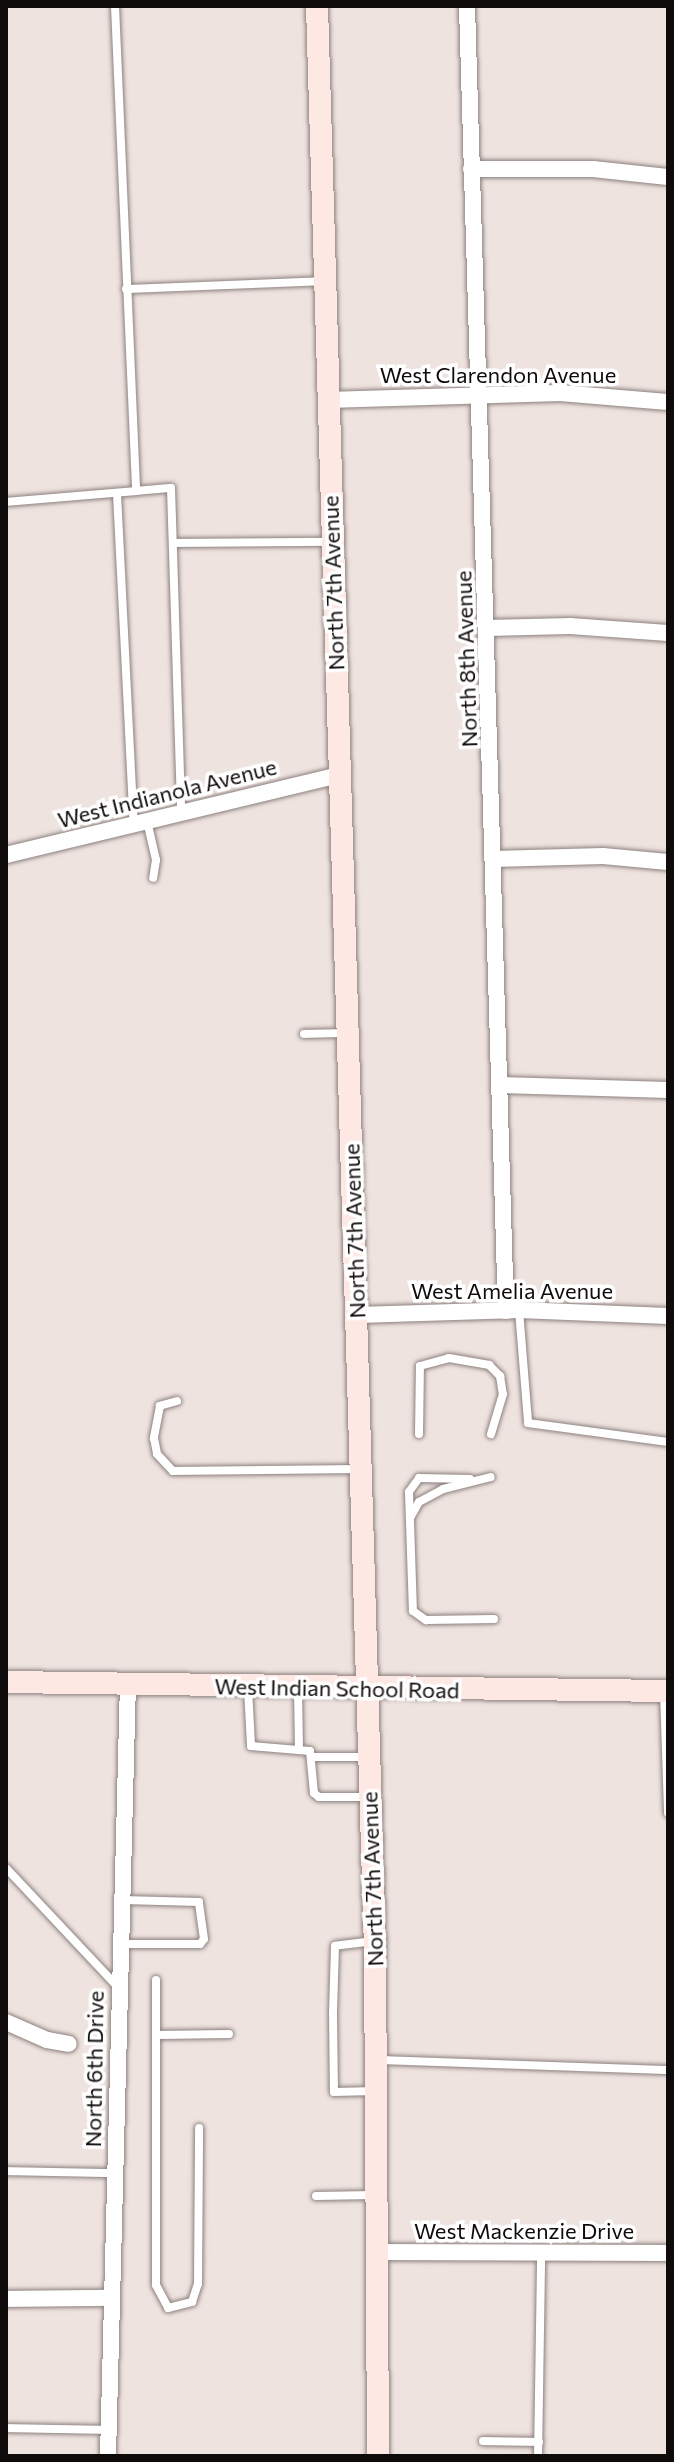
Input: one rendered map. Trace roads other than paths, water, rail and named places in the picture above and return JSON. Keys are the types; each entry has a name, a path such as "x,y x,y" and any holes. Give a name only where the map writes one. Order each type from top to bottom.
{"main road":[{"name":"North 7th Avenue","path":"317,6 374,1941 380,2252 378,2456"},
{"name":"West Indian School Road","path":"6,1682 666,1691"}],"street":[{"name":"North 8th Avenue","path":"467,6 500,1085 512,1310"},
{"path":"471,169 593,169 668,177"},
{"name":"West Clarendon Avenue","path":"327,400 560,393 668,402"},
{"path":"487,628 570,626 668,633"},
{"name":"West Indianola Avenue","path":"6,855 339,775"},
{"path":"493,859 603,856 668,862"},
{"path":"500,1085 668,1090"},
{"name":"West Amelia Avenue","path":"357,1315 512,1310 668,1316"},
{"name":"North 6th Drive","path":"108,2456 117,1986 128,1684"},
{"path":"6,2022 47,2040 69,2044"},
{"name":"West Mackenzie Drive","path":"380,2252 668,2253"},
{"path":"6,2299 109,2298"}],"lane":[{"path":"115,6 136,491"},
{"path":"126,289 323,281"},
{"path":"6,502 171,488 181,813"},
{"path":"117,494 140,823 156,860 153,878"},
{"path":"174,543 332,542"},
{"path":"304,1034 347,1033"},
{"path":"512,1310 528,1423 668,1442"},
{"path":"419,1434 420,1366 449,1358 489,1365 500,1376 503,1394 491,1434"},
{"path":"177,1401 160,1406 154,1438 161,1461 173,1471 361,1469"},
{"path":"491,1477 419,1478 409,1492 409,1519 417,1616 494,1619"},
{"path":"409,1519 419,1502 470,1479"},
{"path":"248,1687 251,1746 310,1751 314,1757 314,1793 319,1797 370,1797"},
{"path":"298,1688 299,1750"},
{"path":"666,1691 668,1813"},
{"path":"314,1757 368,1757"},
{"path":"6,1868 117,1986"},
{"path":"120,1944 200,1944 204,1939 199,1902 122,1900"},
{"path":"374,1941 335,1946 334,2092 376,2091"},
{"path":"156,1980 156,2285 168,2308 192,2302 198,2284 199,2128"},
{"path":"156,2035 229,2034"},
{"path":"376,2060 668,2070"},
{"path":"6,2171 113,2173"},
{"path":"316,2196 378,2195"},
{"path":"538,2456 541,2254"},
{"path":"6,2428 108,2430"},
{"path":"483,2441 539,2442"}]}
